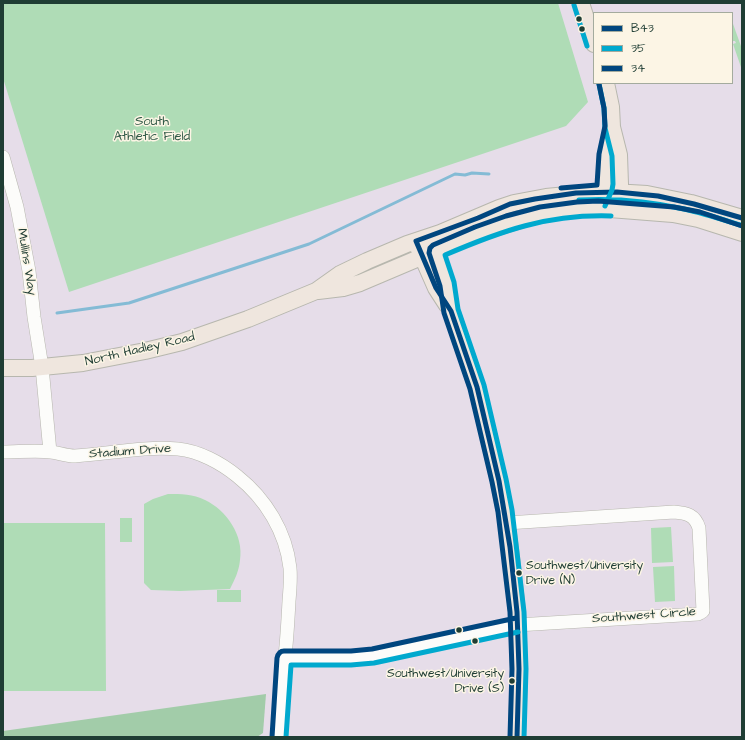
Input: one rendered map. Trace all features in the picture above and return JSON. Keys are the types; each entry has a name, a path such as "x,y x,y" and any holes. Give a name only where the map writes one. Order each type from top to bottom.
{"main road":[{"path":"581,3 593,41"},
{"path":"606,84 611,107 612,127 606,155 612,192 611,209"},
{"path":"426,247 454,228 499,208 514,203 552,196 612,192 647,194 678,200 742,218"},
{"path":"426,247 541,214 597,208 686,216 742,233"},
{"path":"426,247 447,284 451,311 477,387 499,481 507,523 517,625 517,737"},
{"name":"North Hadley Road","path":"3,368 42,367 90,362 170,345 203,335 287,304 316,291 340,274 373,259 426,247"}],"street":[{"name":"Mullins Way","path":"3,158 17,207 23,238 42,367"},
{"path":"42,367 50,452"},
{"name":"Stadium Drive","path":"3,452 50,452 73,456 138,450 178,449 198,453 207,457 233,472 244,482 268,508 276,521 287,554 290,569 288,628 284,658 279,737"},
{"name":"Southwest Circle","path":"507,523 683,512 697,520 699,528 703,605 703,611 700,613 517,625"},
{"path":"284,658 351,658 373,656 517,625"}],"shaded area":[{"path":"3,3 742,3 742,737 3,737"}],"green space":[{"name":"South Athletic Field","path":"3,3 558,3 588,102 566,126 69,292 3,78"},
{"path":"733,24 742,49 742,70 733,44 736,43 733,41"},
{"path":"168,494 191,495 205,500 220,510 232,524 239,541 241,551 239,568 230,589 180,591 151,590 144,583 144,504"},
{"path":"120,518 132,518 132,542 120,542"},
{"path":"3,523 105,523 106,691 3,691"},
{"path":"671,527 673,562 652,563 651,528"},
{"path":"674,566 675,601 655,602 653,567"},
{"path":"217,590 241,590 241,602 217,602"},
{"path":"266,694 263,733 257,737 3,737 3,731"}],"waterway":[{"path":"57,313 129,303 309,244 455,174 489,174"}],"transit line":[{"name":"35","path":"574,5 587,46"},
{"name":"35","path":"599,84 604,108 605,128 612,156 613,184 605,206"},
{"name":"34","path":"561,188 597,185 599,154 605,126 604,108 599,84"},
{"name":"B43","path":"517,737 519,669 517,612 510,547 499,481 477,387 451,311 436,288 416,241 478,218 510,204 576,193 617,192 658,196 694,204 742,218"},
{"name":"35","path":"579,200 606,199 671,206 698,212 740,225"},
{"name":"34","path":"510,737 512,669 510,612 498,512 470,389 444,313 440,286 429,253 430,248 433,245 475,227 506,216 540,207 577,202 598,201 674,207 700,212 742,226"},
{"name":"35","path":"524,737 526,669 524,612 512,510 484,385 458,309 454,282 445,255 486,238 546,221 588,216 611,216"},
{"name":"34","path":"272,737 277,658 281,652 351,651 372,649 516,618"},
{"name":"35","path":"286,737 291,665 351,665 374,663 518,632"}],"place":[{"name":"Southwest/University Drive (N)","path":"519,573"},
{"name":"Southwest/University Drive (S)","path":"512,681"}]}
